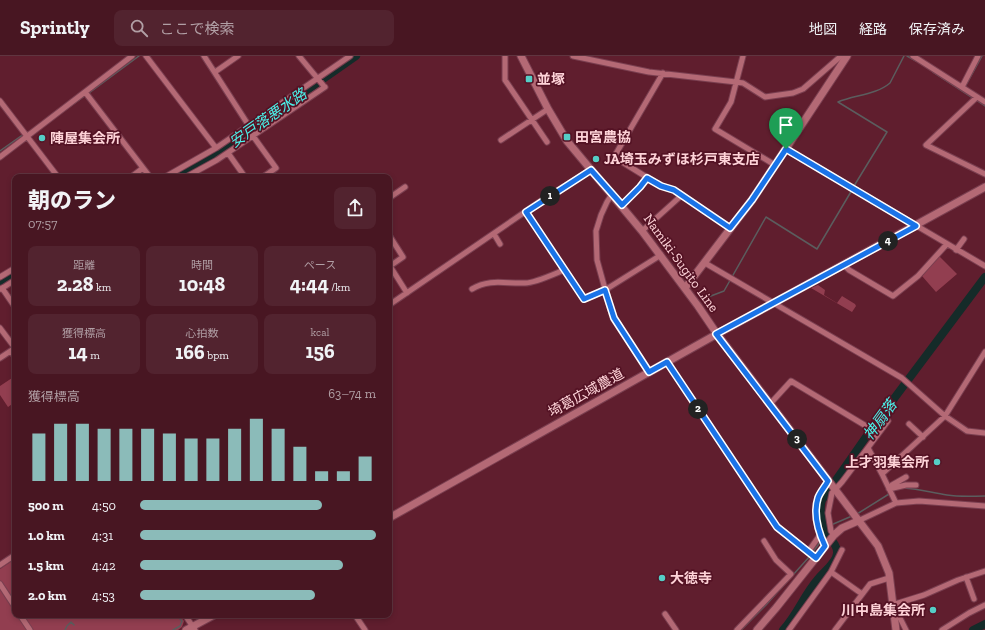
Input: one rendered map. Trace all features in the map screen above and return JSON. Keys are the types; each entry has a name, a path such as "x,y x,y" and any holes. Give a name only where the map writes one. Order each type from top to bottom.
{"main road":[{"name":"Namiki-Sugito Line","path":"521,56 548,109 567,141 622,205 661,255 716,334 835,490"},
{"path":"685,288 752,200 847,56"},
{"name":"埼葛広域農道","path":"392,516 716,334 985,187"},
{"path":"835,490 880,550 887,568 895,604 896,630"},
{"path":"756,630 776,608 834,535 842,528 858,521"},
{"path":"191,629 209,618"}],"street":[{"path":"0,157 132,56"},
{"path":"146,56 216,148"},
{"path":"204,56 249,126"},
{"path":"215,72 238,56"},
{"path":"191,174 253,136 324,86 298,56"},
{"path":"170,174 216,148 350,56"},
{"path":"505,56 505,80 547,142"},
{"path":"573,56 649,72 743,83 765,97 803,90 841,56"},
{"path":"743,56 731,102 715,129 776,165"},
{"path":"913,56 985,102"},
{"path":"962,87 978,56"},
{"path":"664,73 614,157 647,178 682,195 730,228"},
{"path":"85,92 148,174"},
{"path":"977,97 926,145 985,174"},
{"path":"0,101 56,174"},
{"path":"501,140 548,109"},
{"path":"253,136 276,168 267,174"},
{"path":"786,149 985,266"},
{"path":"228,152 243,174"},
{"path":"135,174 143,168"},
{"path":"392,303 591,170"},
{"path":"622,205 647,178"},
{"path":"392,196 405,188"},
{"path":"612,194 600,215 596,231 597,260 614,318 649,372"},
{"path":"642,231 682,195"},
{"path":"526,212 584,299 605,290 661,255"},
{"path":"494,234 500,244"},
{"path":"392,239 404,257 392,265"},
{"path":"956,250 964,239"},
{"path":"844,265 849,270 893,296 918,276 947,244"},
{"path":"705,263 902,378 945,416 967,431 985,433"},
{"path":"392,269 407,293"},
{"path":"0,277 12,270"},
{"path":"472,289 480,284 503,282 526,283 564,270"},
{"path":"12,282 1,289 12,303"},
{"path":"0,328 12,346"},
{"path":"0,358 12,350"},
{"path":"882,474 945,416 985,352"},
{"path":"667,362 777,527 816,558"},
{"path":"770,404 791,381 866,426"},
{"path":"834,535 831,531 828,513 830,498 888,421"},
{"path":"910,424 923,437"},
{"path":"868,448 896,503"},
{"path":"889,488 906,477"},
{"path":"825,546 817,524 817,502 820,493 828,481"},
{"path":"889,488 916,485"},
{"path":"858,521 896,503 919,501 985,506"},
{"path":"808,552 820,535"},
{"path":"737,630 791,574 776,560 764,540"},
{"path":"789,630 831,572 842,550"},
{"path":"0,565 12,557"},
{"path":"906,630 895,604 924,595 985,570"},
{"path":"831,572 862,594"},
{"path":"966,577 974,599"},
{"path":"835,630 870,584 889,578"},
{"path":"0,584 12,602"},
{"path":"942,630 968,612 985,605"},
{"path":"665,614 675,630"},
{"path":"22,618 30,630"},
{"path":"186,618 191,629"},
{"path":"357,618 365,630"}],"shaded area":[{"path":"939,256 957,274 936,292 922,276"},
{"path":"818,285 825,290 824,295 837,303 842,296 855,304 856,306 852,312 811,288"},
{"path":"12,378 12,404 8,407 0,395 0,386"},
{"path":"12,561 12,618 182,618 184,621 182,627 178,630 0,630 0,569"}],"waterway":[{"path":"89,93 139,56"},
{"name":"安戸落悪水路","path":"183,174 209,159 356,56"},
{"path":"854,186 887,132 838,102 878,90 890,83 904,56"},
{"path":"907,56 916,61"},
{"path":"965,87 982,56"},
{"path":"933,72 973,98"},
{"path":"61,113 86,95"},
{"path":"976,100 985,106"},
{"path":"0,151 21,136 25,136"},
{"path":"703,299 724,291 766,217 817,249 852,190"},
{"name":"安戸落悪水路","path":"0,284 12,276"},
{"name":"神扇落","path":"783,630 813,585 833,563 837,556 836,546 826,533 823,526 821,517 822,500 875,424 985,277"},
{"path":"904,488 952,496 985,496"},
{"path":"857,514 889,494"},
{"path":"831,525 852,516"},
{"name":"神扇落","path":"823,538 829,527"},
{"path":"812,553 821,541"},
{"path":"741,630 766,605 810,556"},
{"path":"173,630 180,626 182,621 180,619"},
{"path":"65,630 71,622 74,625"},
{"path":"973,630 985,624"}],"place":[{"name":"並塚","path":"529,79"},
{"name":"田宮農協","path":"567,137"},
{"name":"陣屋集会所","path":"42,138"},
{"name":"JA埼玉みずほ杉戸東支店","path":"596,159"},
{"name":"上才羽集会所","path":"937,462"},
{"name":"大徳寺","path":"662,578"},
{"name":"川中島集会所","path":"933,610"}],"route":[{"path":"786,149 916,226 716,334 828,481 820,493 817,502 817,524 825,546 816,558 777,527 667,362 649,372 614,318 605,290 584,299 526,212 591,170 622,205 647,178 661,186 674,190 730,228 752,200 786,149"}]}
